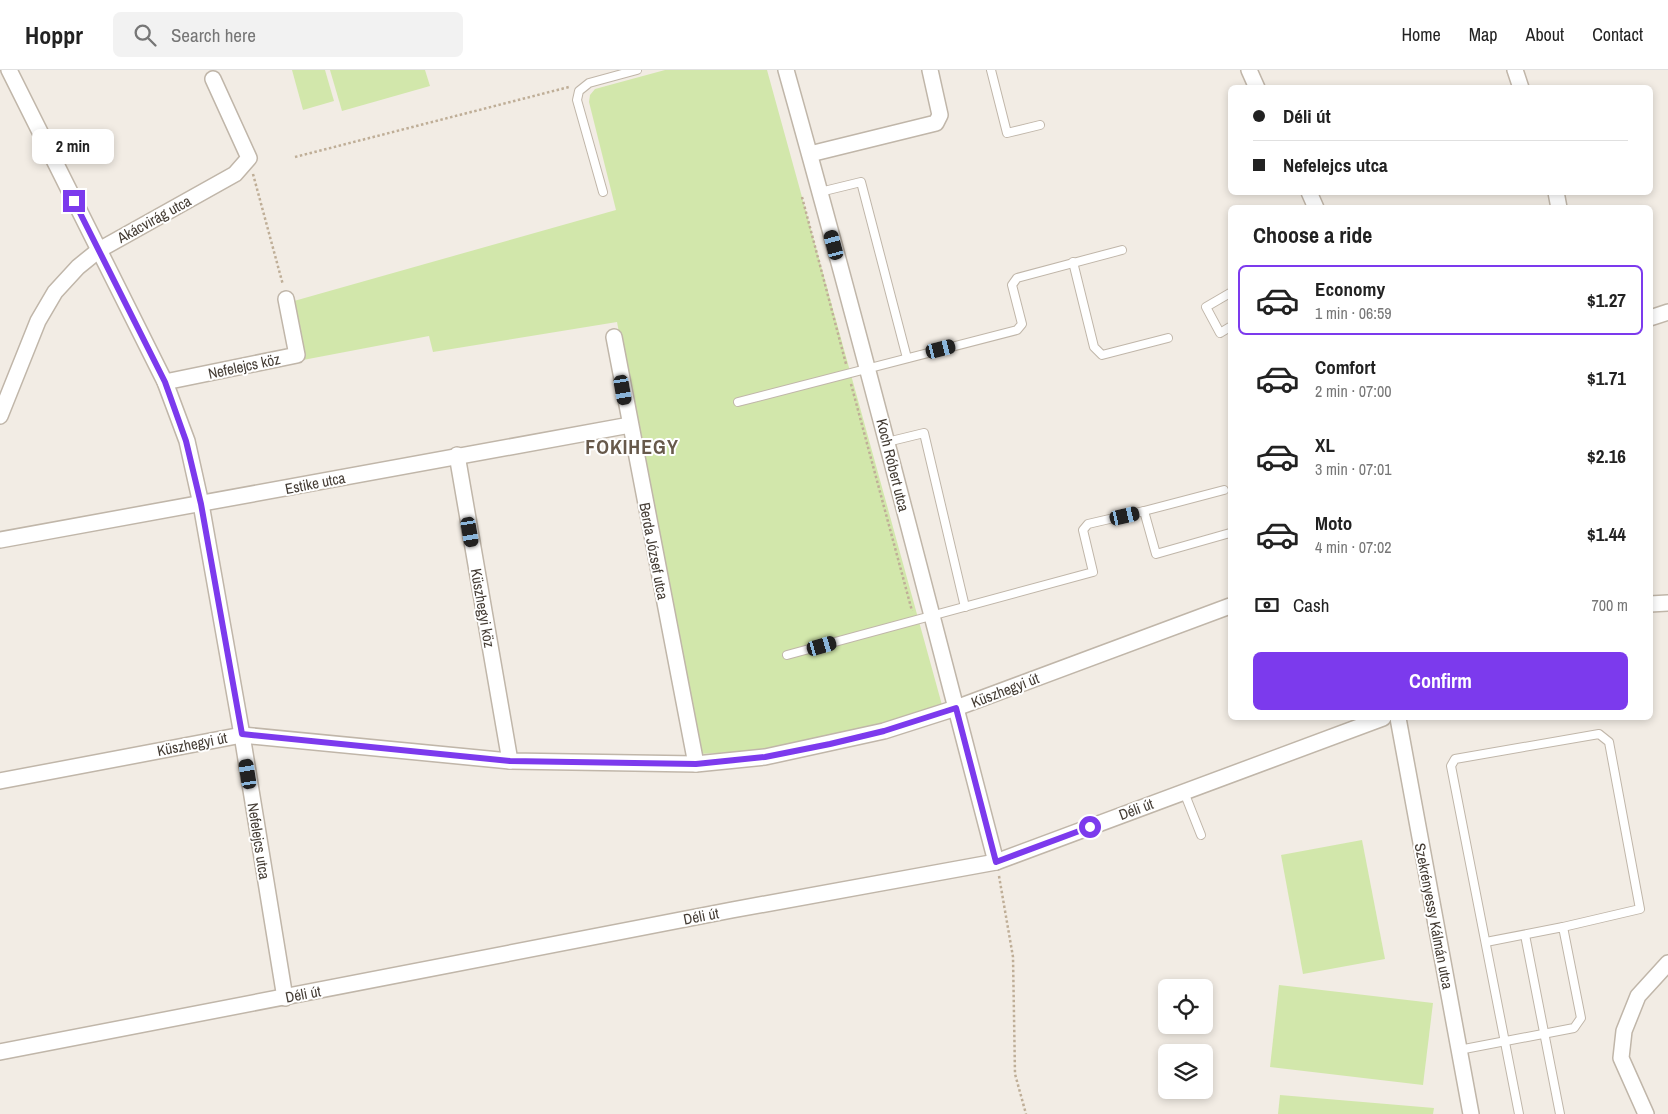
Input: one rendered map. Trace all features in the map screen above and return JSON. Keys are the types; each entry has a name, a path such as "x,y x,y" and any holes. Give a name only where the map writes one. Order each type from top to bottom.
{"street":[{"name":"Nefelejcs utca","path":"9,70 165,382 186,441 201,504 242,734 284,998"},
{"name":"Koch Róbert utca","path":"786,70 887,442 996,862"},
{"path":"810,154 936,123 940,115 930,70"},
{"path":"1249,70 1256,85"},
{"path":"1515,70 1520,85"},
{"path":"213,79 249,158"},
{"name":"Akácvirág utca","path":"0,416 38,321 56,292 78,267 98,250 235,174 249,158"},
{"name":"Nefelejcs köz","path":"165,382 297,355 286,299"},
{"path":"1653,317 1668,312"},
{"name":"Berda József utca","path":"614,337 696,764"},
{"name":"Estike utca","path":"0,540 457,455 630,425"},
{"name":"Küszhegyi köz","path":"457,455 510,761"},
{"path":"1653,604 1668,603"},
{"name":"Küszhegyi út","path":"0,781 242,734 510,761 696,764 765,757 884,731 956,708 1228,607"},
{"name":"Déli út","path":"0,1052 742,908 996,862 1378,720"},
{"name":"Szekrényessy Kálmán utca","path":"1398,720 1471,1114"},
{"path":"1646,1114 1621,1058 1624,1031 1638,996 1668,963"}],"lane":[{"path":"603,192 577,100 579,91 589,84 637,70"},
{"path":"991,70 1007,133 1040,125"},
{"path":"820,192 860,182 907,358"},
{"path":"738,402 1017,330 1022,324 1012,285 1017,278 1122,250"},
{"path":"1073,262 1094,347 1102,355 1168,338"},
{"path":"1228,294 1206,306 1220,333 1228,329"},
{"path":"887,442 924,433 965,606"},
{"path":"787,655 1093,572 1083,530 1088,524 1224,490"},
{"path":"1144,511 1156,554 1228,534"},
{"path":"1486,942 1640,909 1609,742 1599,734 1455,759 1451,766 1519,1114"},
{"path":"1184,792 1201,835"},
{"path":"1459,1050 1574,1028 1581,1018 1563,927"},
{"path":"1525,934 1560,1114"}],"path":[{"path":"295,157 567,86 579,91"},
{"path":"249,158 286,299"},
{"path":"802,197 914,620"},
{"path":"996,862 1013,957 1015,1074 1026,1114"}],"green space":[{"path":"292,70 325,70 334,101 303,110"},
{"path":"330,70 425,70 430,86 342,111"},
{"path":"665,70 767,70 942,705 829,737 783,746 699,754 617,322 433,352 429,336 303,360 294,301 616,210 589,102 590,95 595,89"},
{"path":"1362,840 1385,959 1303,974 1281,855"},
{"path":"1279,985 1433,1003 1423,1085 1270,1067"},
{"path":"1280,1095 1434,1108 1433,1114 1278,1114"}],"district":[{"name":"FOKIHEGY","path":"632,446"}],"route":[{"path":"74,201 165,382 186,441 201,504 242,734 510,761 696,764 765,757 830,744 884,731 956,708 996,862 1090,827"}]}
